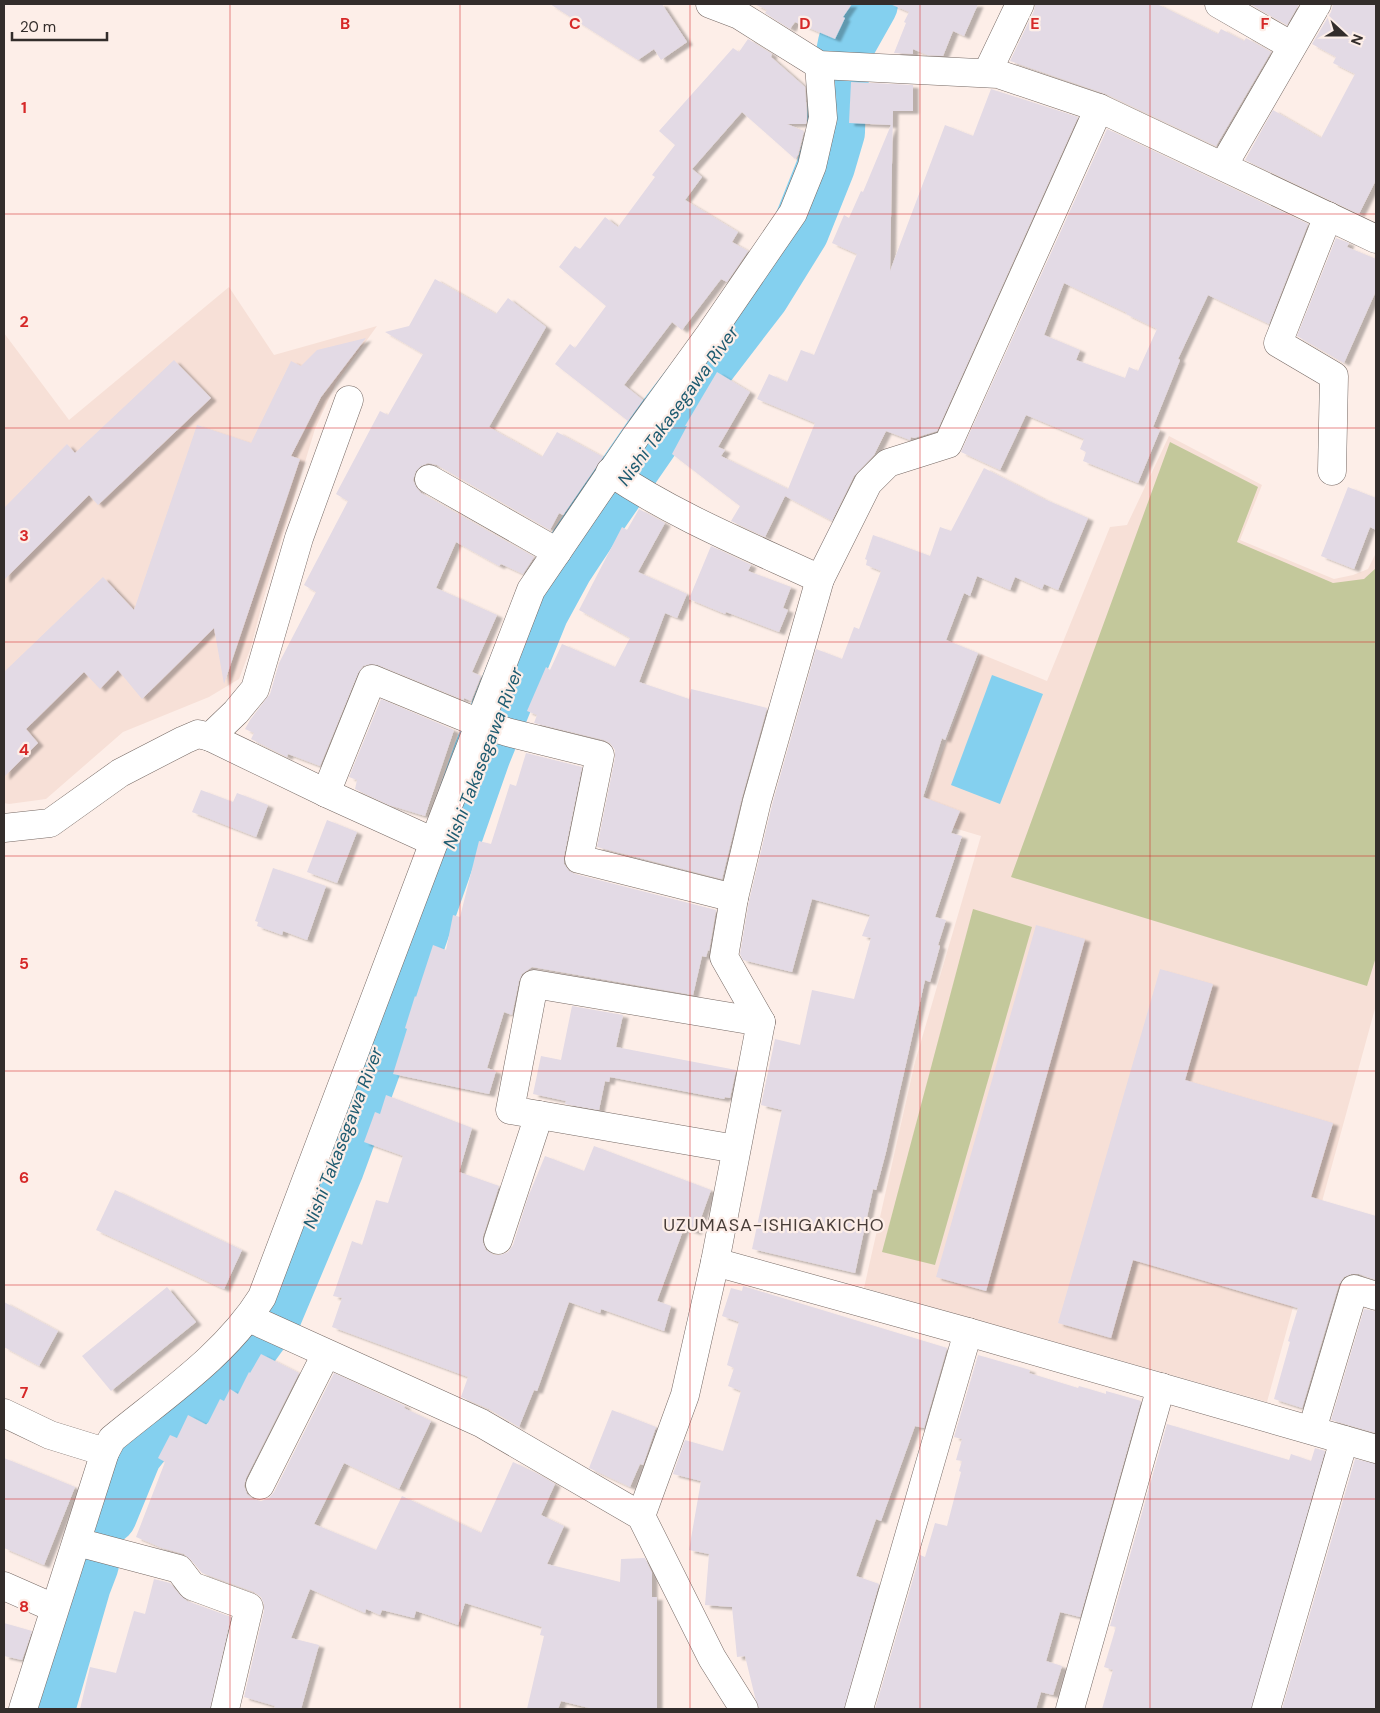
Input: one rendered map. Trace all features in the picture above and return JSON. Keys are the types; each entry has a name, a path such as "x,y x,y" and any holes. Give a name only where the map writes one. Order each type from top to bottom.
{"street":[{"path":"710,4 743,9 825,65 998,74 1099,108 1376,239"},
{"path":"987,73 1020,4"},
{"path":"1219,4 1292,46"},
{"path":"1223,166 1316,4"},
{"path":"260,1324 262,1297 531,590 610,472 710,334 793,214 812,166 824,118 825,65"},
{"path":"641,1516 685,1395 715,1262 761,1022 724,958 734,898 757,802 820,579 868,483 888,463 948,444 1099,108"},
{"path":"1328,216 1278,343 1334,376 1332,471"},
{"path":"210,737 236,712 255,689 299,538 349,400"},
{"path":"610,472 636,489 700,523 820,579"},
{"path":"429,479 557,552"},
{"path":"326,793 372,679 479,723 507,732 600,755 579,859 734,898"},
{"path":"4,828 50,823 120,773 198,734 210,737 434,842"},
{"path":"736,1149 510,1110 534,984 761,1022"},
{"path":"498,1240 539,1115"},
{"path":"715,1262 968,1332 1376,1449"},
{"path":"1312,1430 1354,1289 1376,1296"},
{"path":"260,1324 481,1423 641,1516 712,1658 744,1709"},
{"path":"23,1709 105,1452 112,1439 206,1362 260,1324"},
{"path":"859,1709 968,1332"},
{"path":"260,1485 326,1354"},
{"path":"1070,1709 1161,1387"},
{"path":"4,1413 50,1435 105,1452"},
{"path":"1266,1709 1344,1440"},
{"path":"77,1542 179,1569 192,1586 249,1606 225,1709"},
{"path":"4,1586 54,1608"}],"shaded area":[{"path":"229,287 274,355 377,326 336,383 315,429 263,600 251,647 239,679 209,697 123,732 46,799 4,803 4,333 69,420"},
{"path":"1169,436 1262,485 1240,540 1334,579 1353,575 1368,569 1376,553 1376,1005 1267,1402 864,1288 915,1062 981,836 917,817 981,654 1047,681 1110,527 1127,525"}],"green space":[{"path":"1170,442 1258,487 1237,542 1333,583 1364,579 1376,568 1376,957 1367,986 1011,877"},
{"path":"973,909 1032,927 935,1265 882,1252"}],"water":[{"path":"992,675 1043,694 1000,804 951,785"}],"building":[{"path":"550,4 662,4 687,42 661,60 654,49 638,60"},
{"path":"754,4 852,4 843,17 845,18 835,39 795,22 790,29 765,13 767,10"},
{"path":"890,4 978,4 964,36 953,31 943,56 927,55 913,49 913,54 894,53 909,12"},
{"path":"1035,4 1157,4 1218,34 1221,29 1244,41 1246,38 1271,52 1216,146 1106,94 1010,61 1034,11"},
{"path":"1250,4 1299,4 1287,25"},
{"path":"1333,4 1376,4 1376,180 1359,214 1245,160 1273,110 1321,138 1355,74 1333,63 1336,57 1312,44 1331,12"},
{"path":"748,39 772,54 771,57 805,87 806,124 787,124 804,131 798,155 795,159 742,112 692,169 702,177 685,200 738,232 732,242 748,251 727,282 721,279 682,330 672,322 624,385 643,400 628,421 555,364 570,344 575,348 606,306 559,267 575,246 580,249 605,217 618,227 655,177 652,175 675,145 659,131 733,48 739,52"},
{"path":"851,82 913,85 913,111 893,111 890,271 945,125 973,136 991,89 1078,117 937,431 914,438 911,437 910,440 886,431 874,455 854,476 832,521 785,496 765,537 731,521 740,506 672,454 687,426 685,426 717,372 750,392 718,447 725,450 721,456 788,489 815,423 757,399 769,374 787,382 801,350 814,355 857,254 832,243 844,215 849,218 861,191 863,192 891,125 849,123"},
{"path":"1107,129 1308,224 1269,324 1208,295 1178,359 1180,360 1153,427 1160,430 1138,483 1083,461 1086,452 1080,449 1084,439 1026,415 1000,470 961,452","holes":["1064,283 1157,329 1138,371 1129,367 1125,378 1076,360 1080,350 1044,335"]},
{"path":"1336,238 1349,243 1347,247 1376,259 1376,291 1344,363 1297,336"},
{"path":"435,279 496,314 508,298 546,327 489,427 542,457 557,432 603,457 563,515 559,513 550,530 437,465 428,463 416,471 413,480 421,493 534,557 523,574 501,564 499,566 456,542 436,588 497,615 472,672 481,676 471,701 464,698 464,700 378,665 370,664 363,666 358,673 320,766 288,754 287,757 251,739 254,733 245,729 270,694 279,663 316,592 304,585 348,501 336,494 380,411 388,415 423,354 385,332 409,326"},
{"path":"366,338 321,397 291,456 300,459 224,684 214,628 142,699 118,670 100,689 84,672 26,729 38,743 4,777 4,672 103,577 134,610 197,425 251,443 291,361 301,366 317,350"},
{"path":"174,360 211,398 98,505 89,495 4,580 4,508 67,444 75,453"},
{"path":"984,468 1044,499 1088,518 1058,590 1044,584 1042,589 1015,577 1010,590 977,576 970,596 964,593 946,640 978,653 945,740 942,738 923,797 960,811 951,833 962,836 935,917 946,920 930,982 925,980 886,1152 876,1190 873,1189 855,1273 752,1249 782,1110 761,1105 775,1039 800,1045 812,990 854,999 871,938 862,936 870,915 812,899 792,972 743,960 740,954 749,901 772,805 816,649 842,659 854,627 859,629 881,571 866,565 867,560 865,559 873,535 930,556 940,527 951,531"},
{"path":"1348,487 1376,498 1376,530 1370,527 1354,569 1321,556"},
{"path":"639,509 665,523 638,572 687,594 677,618 665,613 639,682 689,699 691,689 767,708 742,797 722,879 597,847 615,750 610,743 604,740 534,723 537,715 527,711 546,667 550,670 562,644 615,667 630,638 579,610 622,527 627,530"},
{"path":"711,546 751,565 748,571 791,587 783,608 788,610 779,632 726,612 725,614 689,599"},
{"path":"381,699 454,730 425,816 389,805 355,789 357,780 349,777"},
{"path":"526,753 582,767 564,856 564,864 569,871 716,910 709,951 706,957 702,956 693,995 532,967 522,974 519,981 512,1015 504,1012 487,1068 496,1071 489,1094 393,1074 407,1029 405,1028 433,945 446,950 453,915 460,917 479,841 491,844 510,784 516,786"},
{"path":"201,790 233,802 237,793 268,805 256,837 192,812"},
{"path":"327,820 357,832 337,883 307,872"},
{"path":"273,868 326,886 307,940 283,931 282,935 257,926 258,922 255,921"},
{"path":"1036,925 1085,939 986,1291 936,1277"},
{"path":"1160,969 1213,984 1185,1080 1333,1123 1311,1197 1376,1216 1376,1280 1359,1274 1351,1274 1344,1277 1339,1284 1302,1408 1274,1399 1298,1308 1133,1260 1111,1338 1058,1323"},
{"path":"572,1006 623,1015 616,1047 736,1070 730,1098 725,1097 724,1099 610,1077 609,1082 605,1081 599,1110 565,1104 566,1101 533,1094 541,1056 561,1060"},
{"path":"386,1095 472,1128 459,1172 499,1186 483,1236 486,1250 494,1255 508,1252 513,1245 528,1197 545,1156 584,1171 594,1146 711,1190 696,1232 684,1228 657,1301 671,1306 664,1331 601,1309 600,1313 569,1302 537,1391 534,1390 519,1427 489,1409 461,1397 468,1377 332,1327 342,1298 333,1296 352,1241 362,1245 376,1200 388,1203 403,1156 364,1142 375,1112 380,1114"},
{"path":"115,1190 242,1250 224,1289 96,1230"},
{"path":"743,1286 947,1348 924,1428 915,1426 881,1521 876,1519 856,1576 879,1584 844,1709 759,1709 745,1656 737,1657 732,1607 705,1605 709,1554 689,1550 701,1481 673,1474 685,1440 723,1451 741,1391 728,1386 734,1368 727,1365 739,1322 722,1316 731,1288 742,1291"},
{"path":"167,1287 196,1322 111,1391 82,1356"},
{"path":"4,1302 58,1331 39,1366 4,1347"},
{"path":"1364,1309 1376,1311 1376,1433 1331,1420"},
{"path":"261,1354 299,1373 246,1478 244,1486 247,1494 253,1499 261,1501 269,1498 274,1492 334,1373 405,1406 404,1408 431,1421 399,1489 344,1463 314,1524 376,1550 402,1496 481,1533 513,1462 538,1474 555,1484 541,1515 564,1526 547,1564 620,1582 621,1559 645,1558 652,1573 652,1597 657,1597 657,1709 593,1709 561,1701 558,1709 527,1709 544,1636 540,1635 542,1627 465,1603 458,1625 416,1611 414,1618 382,1610 380,1615 366,1609 365,1613 310,1589 291,1638 319,1645 301,1709 274,1709 275,1706 244,1697 264,1611 261,1597 254,1592 202,1573 184,1554 162,1548 136,1537 165,1462 158,1458 170,1435 177,1438 188,1415 207,1425 220,1399 224,1401 230,1389 238,1394"},
{"path":"978,1355 1030,1370 1029,1373 1078,1388 1079,1386 1106,1394 1106,1391 1141,1401 1080,1617 1060,1612 1046,1661 1062,1666 1053,1695 1041,1692 1036,1709 875,1709 920,1555 925,1557 935,1523 947,1526 962,1461 956,1460 962,1439 954,1437"},
{"path":"612,1410 656,1427 643,1465 640,1464 630,1487 589,1468"},
{"path":"1167,1424 1289,1460 1291,1454 1311,1461 1315,1448 1325,1451 1251,1709 1102,1709 1113,1670 1104,1667 1116,1627 1110,1626"},
{"path":"4,1458 75,1487 44,1565 4,1548"},
{"path":"1355,1459 1376,1464 1376,1709 1282,1709"},
{"path":"154,1579 170,1583 187,1601 231,1617 210,1709 80,1709 90,1667 116,1673 134,1611 145,1614"},
{"path":"4,1623 32,1631 22,1660 4,1656"}],"waterway":[{"name":"Nishi Takasegawa River","path":"108,1515 133,1454 151,1431 216,1380 253,1342 274,1313 335,1168 482,754 540,611 564,567 597,517 659,427 761,294 800,231 826,166 836,132 837,93 847,43 869,4"},
{"name":"Nishi Takasegawa River","path":"46,1709 82,1585 90,1564"}],"district":[{"name":"UZUMASA-ISHIGAKICHO","path":"774,1225"}]}
